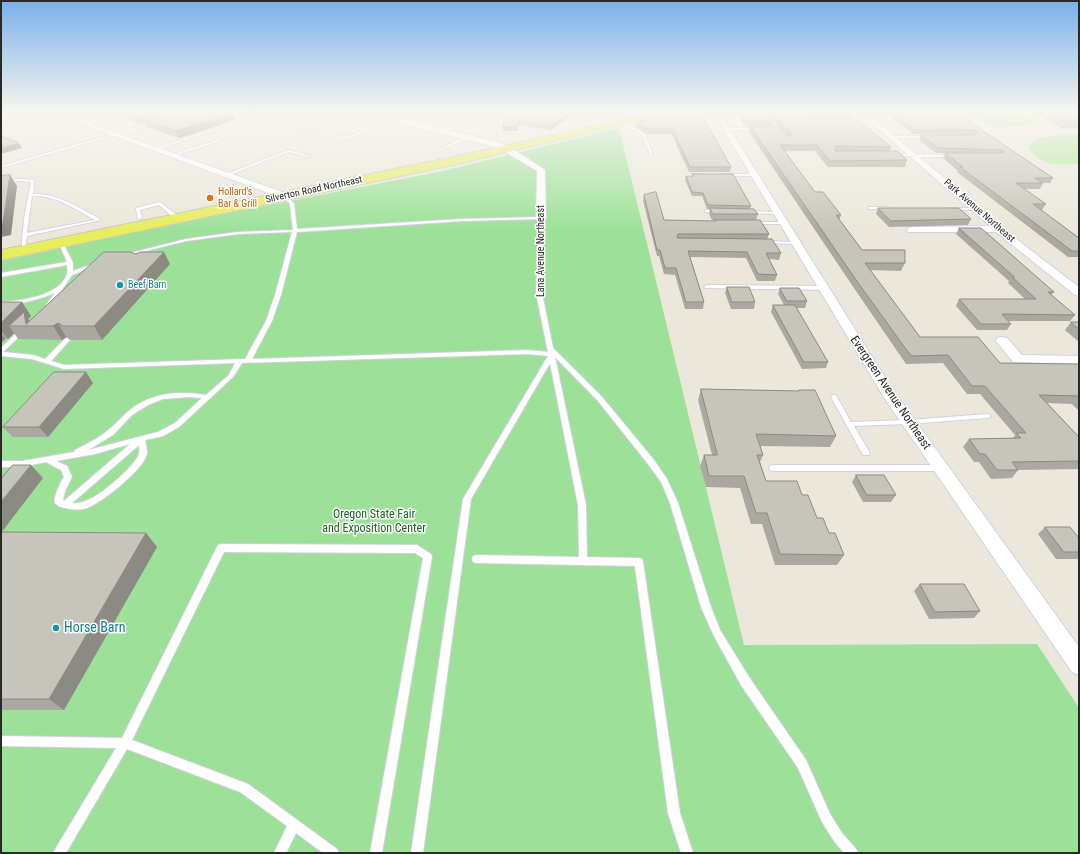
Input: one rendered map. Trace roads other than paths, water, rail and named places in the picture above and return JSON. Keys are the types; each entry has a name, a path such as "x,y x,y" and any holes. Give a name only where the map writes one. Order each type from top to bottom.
{"main road":[{"name":"Silverton Road Northeast","path":"1,255 493,152"}],"street":[{"path":"163,152 285,196"},
{"name":"Lana Avenue Northeast","path":"511,152 541,170 541,218"},
{"name":"Evergreen Avenue Northeast","path":"740,152 864,356 940,468 1079,665"},
{"name":"Park Avenue Northeast","path":"909,152 1041,264 1079,293"},
{"path":"912,230 1000,229"},
{"path":"1002,341 1018,359 1079,360"}],"lane":[{"path":"1,167 53,152"},
{"path":"172,155 182,152"},
{"path":"229,175 286,152"},
{"path":"292,152 309,156"},
{"path":"890,155 960,156"},
{"path":"229,175 264,163"},
{"path":"686,175 708,175"},
{"path":"723,175 754,175"},
{"path":"1,182 24,180 33,181 23,250"},
{"path":"25,235 99,220 50,195 30,195"},
{"path":"1,464 22,464 46,460 160,434 177,425 231,376 244,360 268,321 273,308 295,231 292,204 285,196"},
{"path":"140,218 138,209 160,203 177,218"},
{"path":"870,208 892,208"},
{"path":"944,208 976,209"},
{"path":"708,211 721,211"},
{"path":"745,212 780,218"},
{"path":"119,256 186,240 238,233 295,231 462,220 541,218"},
{"name":"Lana Avenue Northeast","path":"541,218 539,293 582,505 584,561"},
{"path":"750,223 780,218"},
{"path":"762,242 795,243"},
{"path":"43,311 70,274 70,263 61,243"},
{"path":"152,253 157,247"},
{"path":"1,275 70,263"},
{"path":"70,274 98,264"},
{"path":"1,304 18,303 36,299 61,288"},
{"path":"707,288 823,288"},
{"path":"1,352 28,326"},
{"path":"47,362 67,340"},
{"path":"417,853 467,499 551,351"},
{"path":"1,352 33,357 64,367 551,351 600,399 651,462 664,481 674,503 697,579 717,634 745,681 802,764 826,818 838,837 852,853"},
{"path":"72,455 110,433 136,408 150,400 174,394 189,394 208,397"},
{"path":"834,397 866,453"},
{"path":"849,424 908,422 988,416"},
{"path":"46,460 64,468 68,477 61,491 59,502 80,506 92,503 105,494 139,461 144,453 141,439"},
{"path":"64,504 141,439"},
{"path":"773,468 940,468"},
{"path":"59,853 125,743 221,548 417,549 428,557 376,853"},
{"path":"476,559 639,562 674,813 687,853"},
{"path":"1,741 125,743 244,788 333,853"},
{"path":"280,853 294,824"}],"place":[{"name":"Hollard's Bar & Grill","path":"210,198"},
{"name":"Beef Barn","path":"120,285"},
{"name":"Horse Barn","path":"56,628"}],"park label":[{"name":"Oregon State Fair and Exposition Center","path":"374,522"}]}
